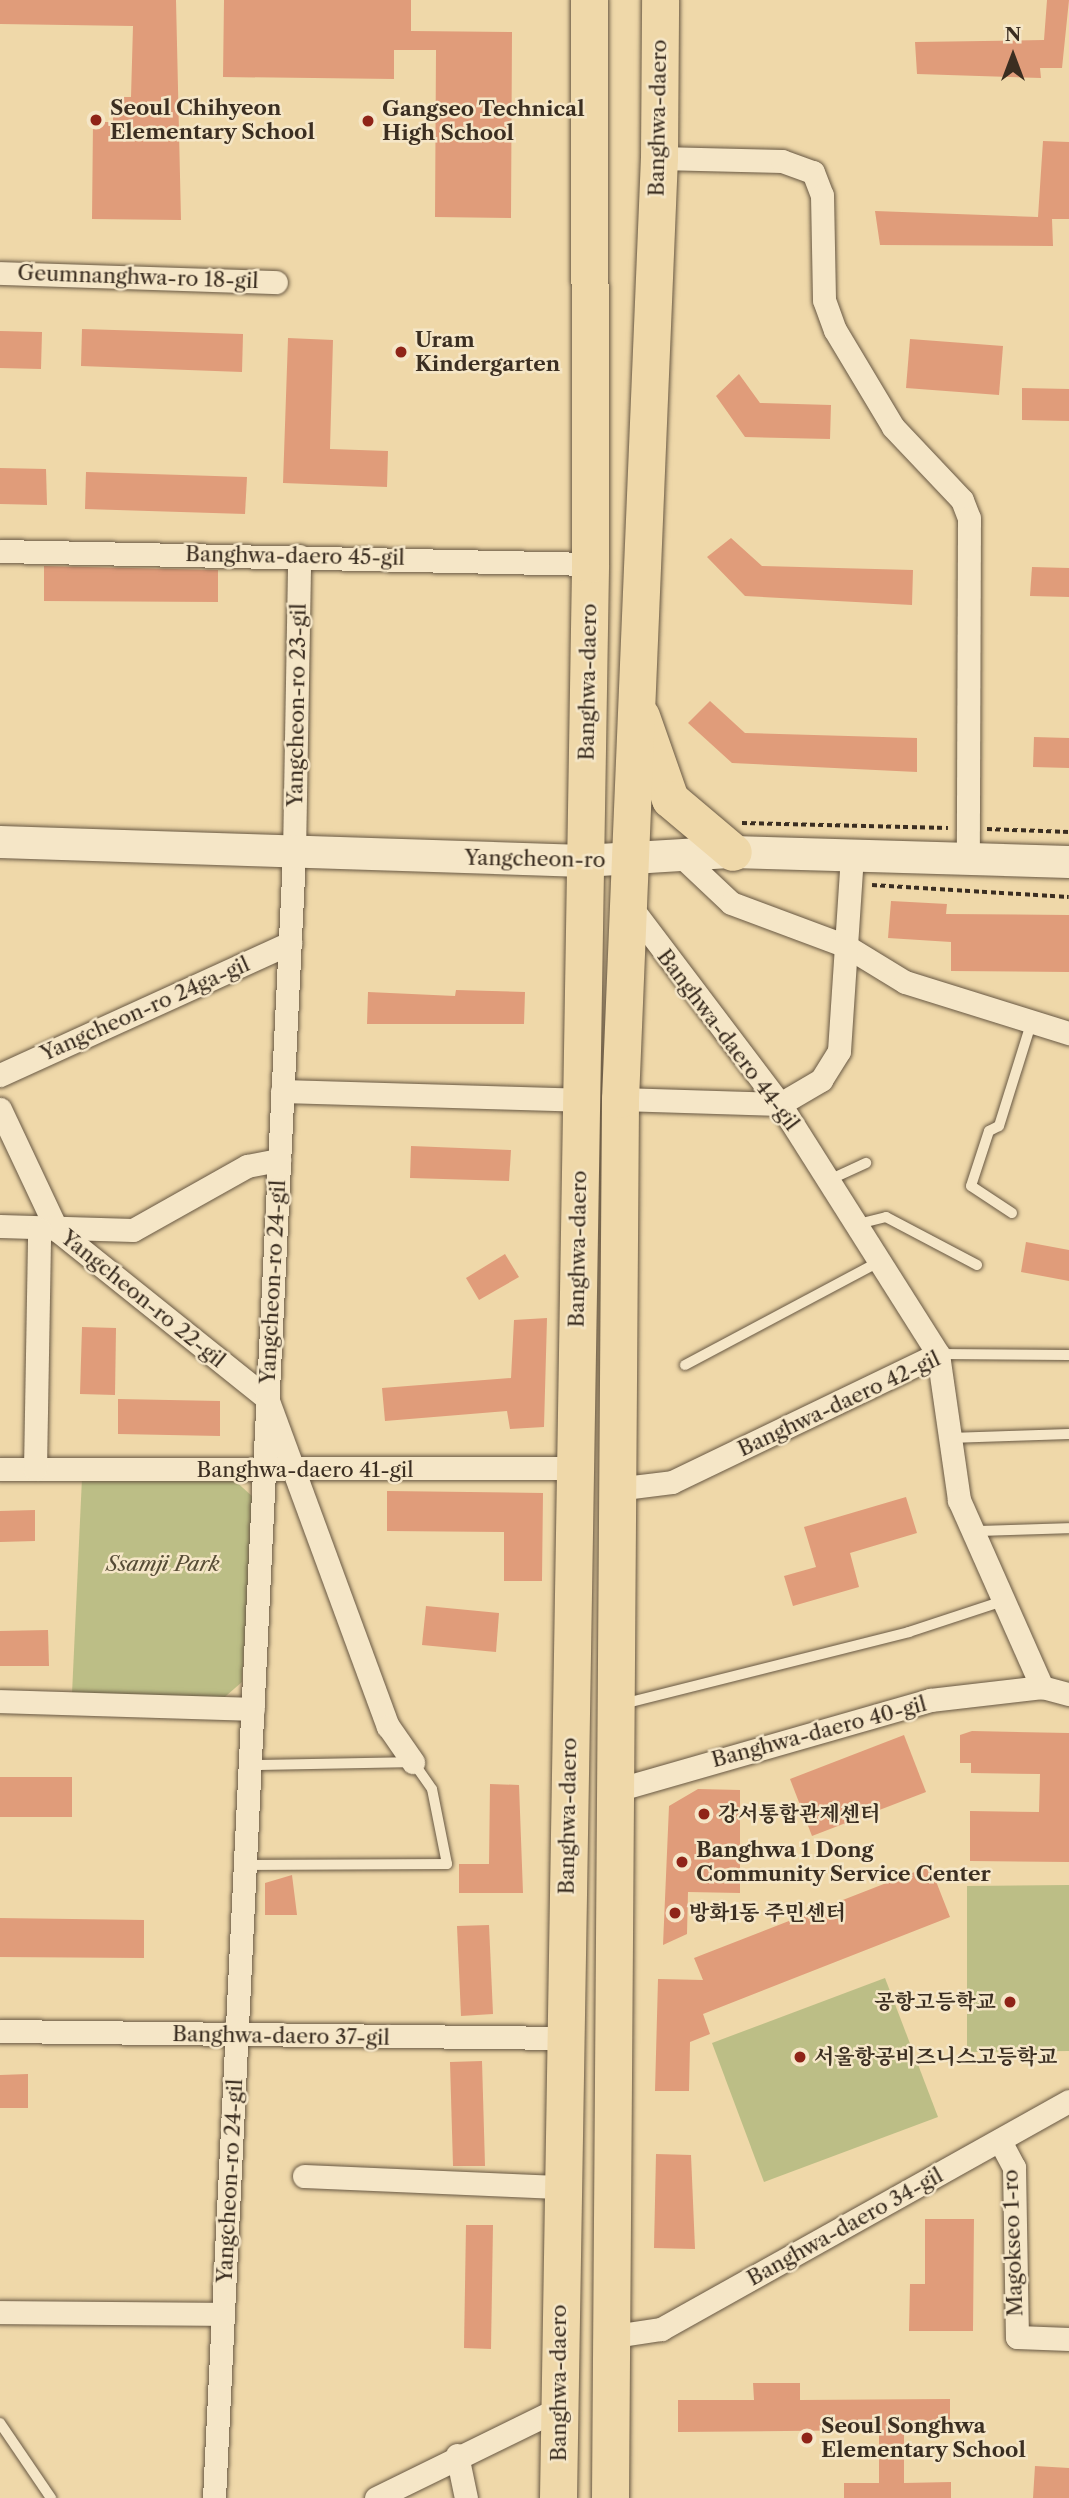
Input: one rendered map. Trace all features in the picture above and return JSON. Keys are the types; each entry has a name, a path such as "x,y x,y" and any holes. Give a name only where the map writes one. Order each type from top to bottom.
{"main road":[{"name":"Banghwa-daero","path":"558,2498 558,2187 575,1468 590,565 589,0"},
{"name":"Banghwa-daero","path":"610,2498 615,2336 614,1791 617,1706 620,1099 634,696 659,158 660,0"},
{"path":"634,696 670,799 733,837"},
{"name":"Yangcheon-ro","path":"0,842 294,854 584,861 629,860 679,854 733,837 851,869 968,843 1069,862"}],"street":[{"path":"659,158 782,161 802,165 820,181 824,300 835,330 893,427 962,500 968,517 968,843"},
{"name":"Geumnanghwa-ro 18-gil","path":"0,273 275,282"},
{"name":"Banghwa-daero 45-gil","path":"0,551 590,565"},
{"name":"Yangcheon-ro 23-gil","path":"294,854 299,556"},
{"name":"Yangcheon-ro 24-gil","path":"215,2498 294,854"},
{"path":"679,854 731,903 846,946 905,982 1069,1033"},
{"path":"620,1099 780,1104 821,1080 839,1051 851,869"},
{"name":"Banghwa-daero 44-gil","path":"626,900 780,1104 858,1224 877,1263 938,1354 946,1438 959,1500 1007,1600 1042,1687"},
{"name":"Yangcheon-ro 24ga-gil","path":"0,1075 290,943"},
{"path":"282,1091 580,1100"},
{"name":"Yangcheon-ro 22-gil","path":"0,1109 48,1230 267,1398"},
{"path":"0,1226 48,1230 133,1230 247,1166 279,1160"},
{"path":"35,1469 48,1230"},
{"name":"Banghwa-daero 42-gil","path":"616,1489 672,1482 938,1354"},
{"path":"267,1398 388,1726 413,1762"},
{"name":"Banghwa-daero 41-gil","path":"0,1469 296,1472 575,1468"},
{"name":"Banghwa-daero 40-gil","path":"614,1791 918,1703 1042,1687 1069,1694"},
{"path":"0,1701 253,1709"},
{"name":"Banghwa-daero 37-gil","path":"0,2031 563,2038"},
{"name":"Banghwa-daero 34-gil","path":"615,2336 661,2329 1069,2101"},
{"name":"Magokseo 1-ro","path":"1000,2141 1014,2167 1017,2337 1069,2339"},
{"path":"304,2176 558,2187"},
{"path":"0,2312 223,2314"},
{"path":"376,2498 457,2455 560,2407"},
{"path":"457,2455 466,2498"}],"lane":[{"path":"1012,1213 971,1186 989,1131 999,1126 1032,1021"},
{"path":"829,1180 866,1163"},
{"path":"858,1224 886,1217 977,1265"},
{"path":"685,1365 877,1263"},
{"name":"Banghwa-daero 42-gil","path":"938,1354 1069,1355"},
{"path":"946,1438 1069,1434"},
{"path":"976,1531 1069,1528"},
{"path":"617,1706 909,1632 1007,1600"},
{"path":"246,1864 447,1864 432,1789 413,1762 250,1765"},
{"path":"0,2423 51,2498"}],"path":[{"path":"733,837 968,843 1069,832"},
{"path":"851,869 1069,897"}],"green space":[{"name":"Ssamji Park","path":"82,1478 232,1478 253,1497 242,1682 219,1702 72,1694"},
{"path":"1069,1885 1069,2051 967,2052 967,1886"},
{"path":"885,1978 938,2117 764,2182 712,2043"}],"building":[{"path":"0,0 176,0 181,220 92,219 93,122 113,122 113,109 124,109 124,97 131,97 133,26 0,24"},
{"path":"224,0 411,0 411,31 512,32 511,218 435,217 436,50 394,50 394,79 223,77"},
{"path":"1047,0 1069,0 1062,68 1040,68 1041,78 917,74 915,42 1044,40"},
{"path":"1043,141 1069,142 1069,219 1052,219 1053,246 880,245 875,211 1038,217"},
{"path":"82,329 243,334 242,372 81,366"},
{"path":"0,331 42,332 41,369 0,368"},
{"path":"288,338 333,340 330,449 388,451 387,487 283,483"},
{"path":"910,339 1003,346 999,395 906,388"},
{"path":"739,374 760,403 831,405 830,439 745,437 716,396"},
{"path":"1022,388 1069,389 1069,421 1022,420"},
{"path":"0,468 46,469 47,505 0,504"},
{"path":"86,472 247,477 245,514 85,509"},
{"path":"731,538 762,566 913,570 912,605 745,596 707,557"},
{"path":"44,566 218,570 218,602 44,601"},
{"path":"1032,567 1069,568 1069,597 1030,596"},
{"path":"710,701 745,733 917,738 917,772 732,763 688,723"},
{"path":"1034,737 1069,738 1069,768 1033,767"},
{"path":"891,901 947,904 946,914 1069,915 1069,972 951,971 951,942 888,938"},
{"path":"456,990 525,992 524,1024 367,1024 368,992 455,996"},
{"path":"411,1146 511,1150 509,1181 410,1178"},
{"path":"1026,1242 1069,1250 1069,1281 1021,1272"},
{"path":"505,1254 519,1277 479,1300 466,1278"},
{"path":"547,1318 544,1427 510,1429 507,1411 385,1421 382,1388 511,1378 514,1320"},
{"path":"82,1327 116,1328 115,1395 80,1394"},
{"path":"118,1399 220,1401 220,1436 118,1434"},
{"path":"387,1491 543,1493 542,1581 504,1581 504,1532 387,1531"},
{"path":"906,1497 917,1533 850,1553 859,1587 793,1606 784,1576 816,1567 804,1527"},
{"path":"35,1510 35,1541 0,1542 0,1511"},
{"path":"426,1606 499,1613 496,1652 422,1645"},
{"path":"48,1630 49,1666 0,1666 0,1631"},
{"path":"972,1731 1069,1733 1069,1862 970,1861 970,1811 1039,1812 1040,1774 971,1773 971,1763 960,1763 960,1735"},
{"path":"904,1735 926,1792 812,1836 790,1779"},
{"path":"0,1777 72,1777 72,1817 0,1817"},
{"path":"490,1784 519,1785 523,1893 459,1893 459,1864 489,1864"},
{"path":"698,1789 740,1790 740,1893 688,1892 687,1934 663,1945 669,1806"},
{"path":"930,1866 950,1917 703,2014 710,2034 690,2042 689,2091 655,2091 658,1979 703,1980 694,1958"},
{"path":"292,1875 297,1915 265,1915 265,1883"},
{"path":"0,1918 144,1920 144,1958 0,1957"},
{"path":"489,1925 493,2014 461,2016 457,1926"},
{"path":"482,2061 485,2166 453,2166 450,2062"},
{"path":"28,2074 28,2108 0,2108 0,2075"},
{"path":"656,2154 691,2155 695,2249 654,2248"},
{"path":"925,2219 974,2219 973,2331 909,2331 910,2284 925,2284"},
{"path":"466,2225 493,2225 491,2349 464,2348"},
{"path":"753,2383 800,2383 800,2400 950,2399 950,2430 904,2430 904,2483 951,2482 951,2498 844,2498 844,2483 879,2483 879,2430 678,2432 678,2400 754,2400"},
{"path":"1035,2466 1069,2468 1069,2498 1033,2498"}],"place":[{"name":"Seoul Chihyeon Elementary School","path":"96,120"},
{"name":"Gangseo Technical High School","path":"368,121"},
{"name":"Uram Kindergarten","path":"401,352"},
{"name":"강서통합관제센터","path":"704,1814"},
{"name":"Banghwa 1 Dong Community Service Center","path":"682,1862"},
{"name":"방화1동 주민센터","path":"675,1913"},
{"name":"공항고등학교","path":"1010,2002"},
{"name":"서울항공비즈니스고등학교","path":"800,2057"},
{"name":"Seoul Songhwa Elementary School","path":"807,2438"}]}
